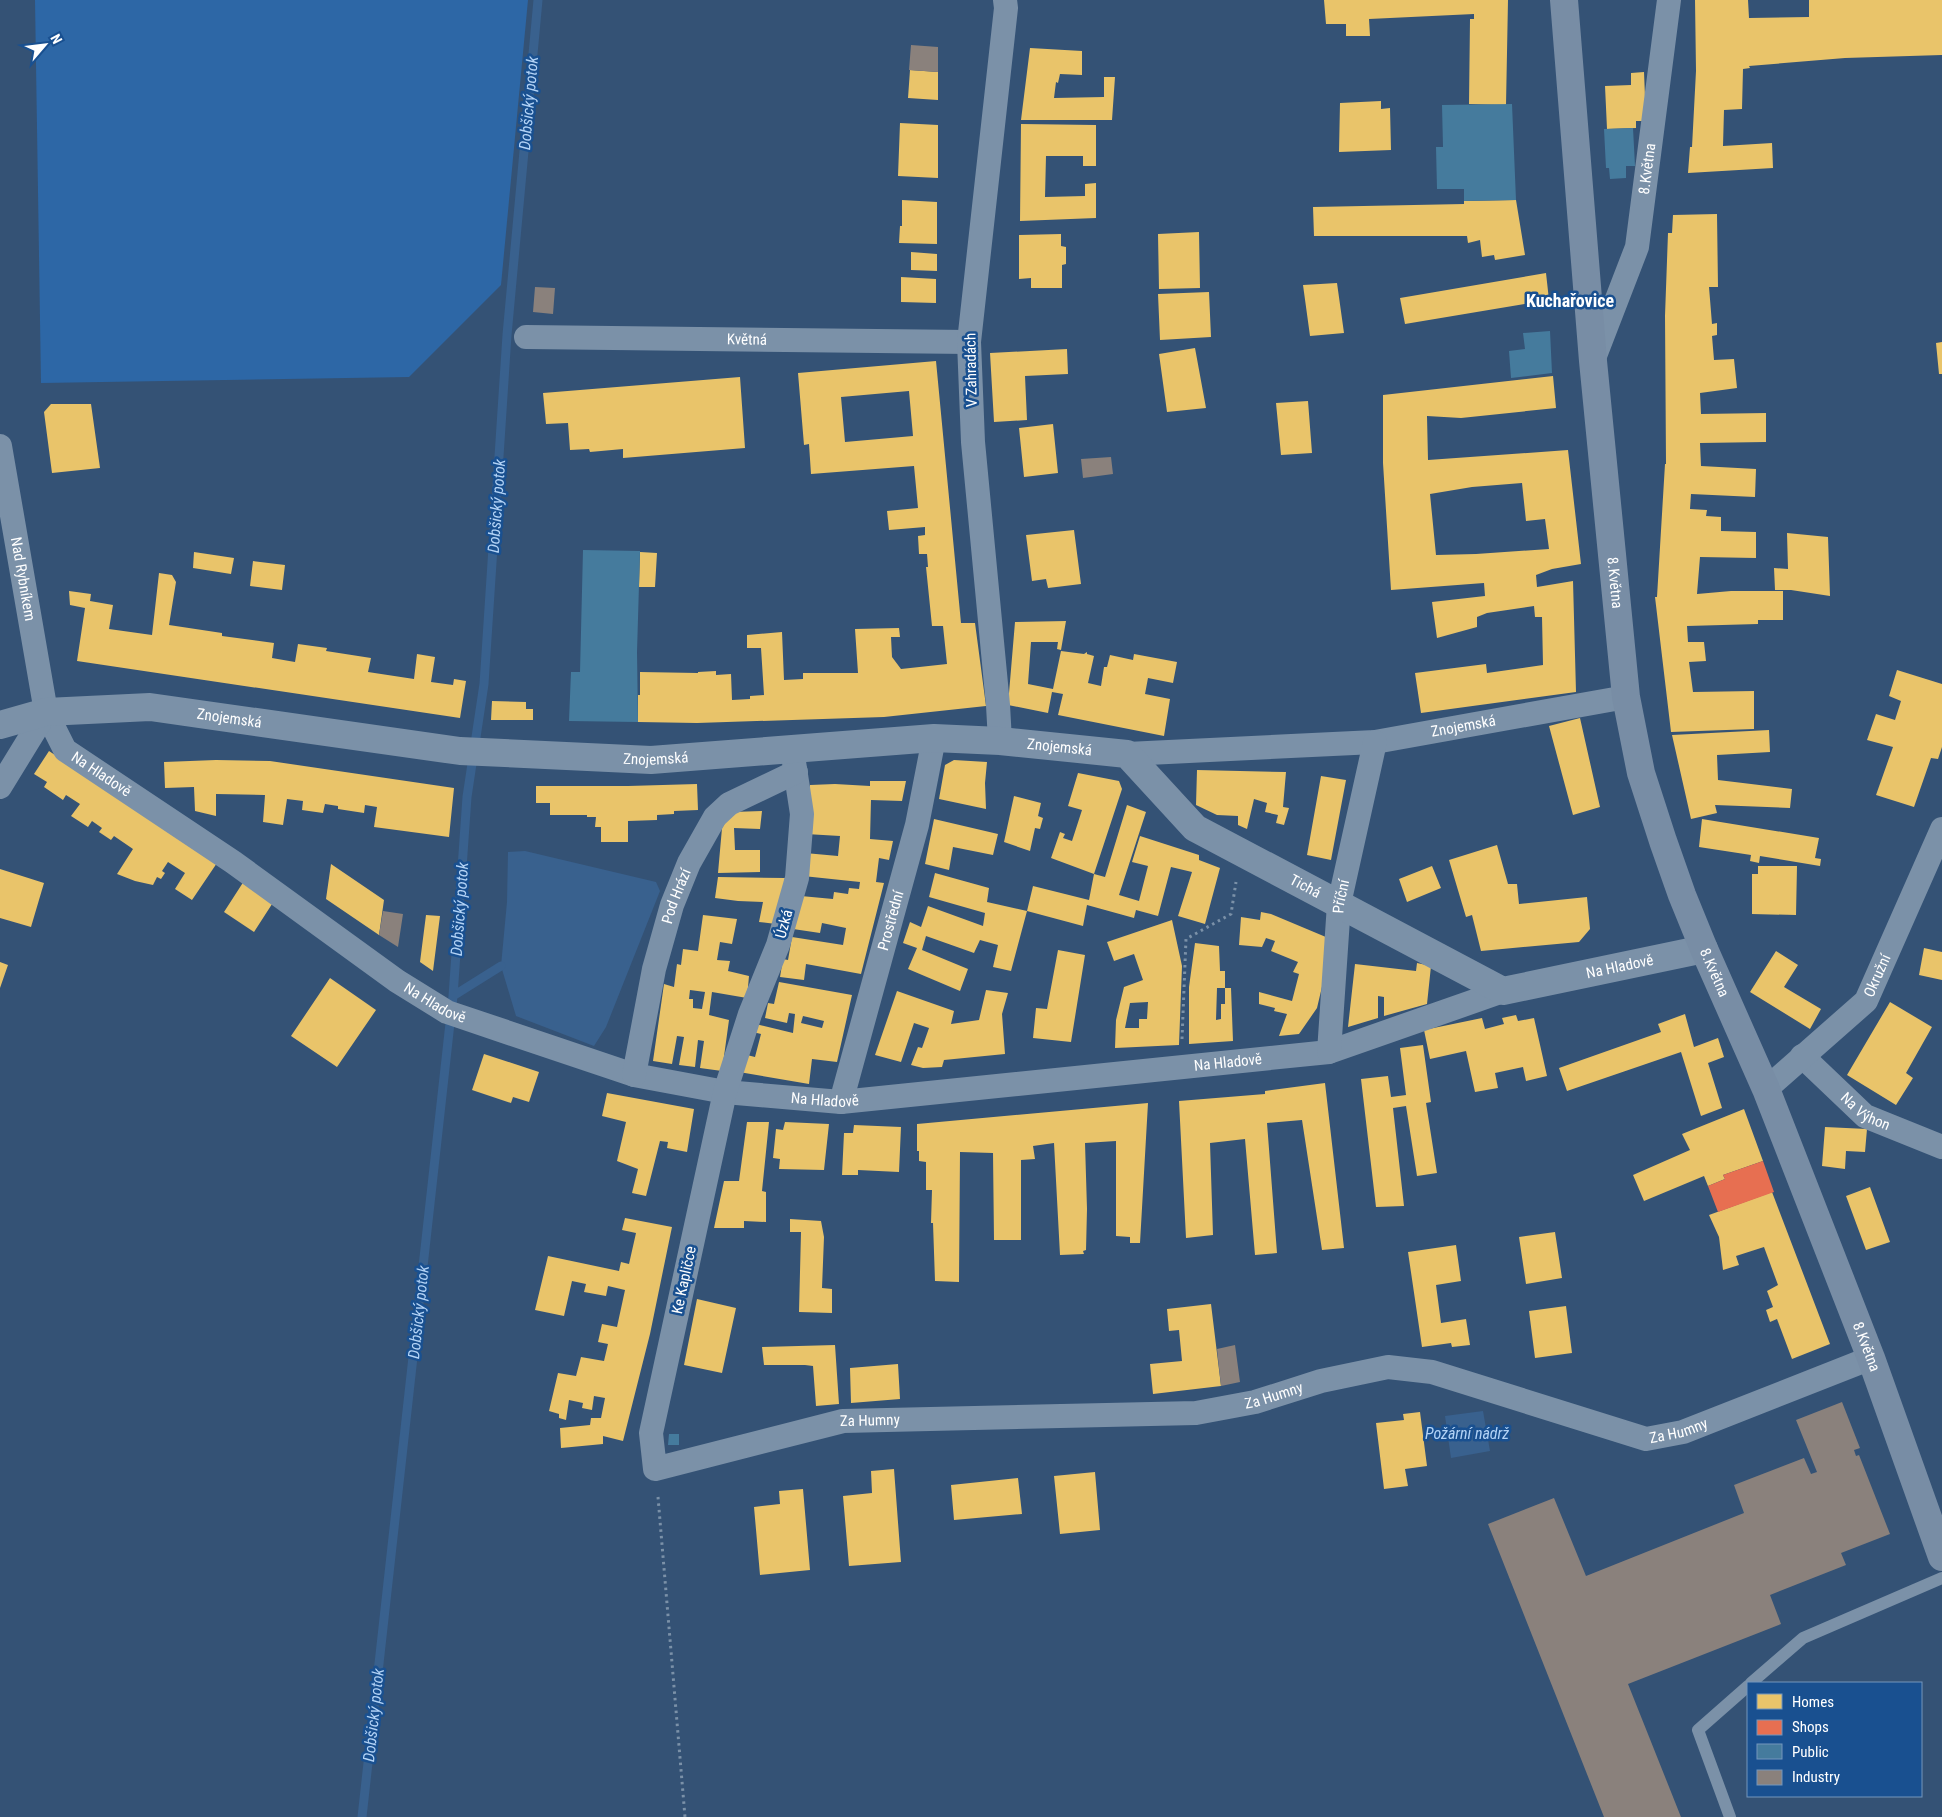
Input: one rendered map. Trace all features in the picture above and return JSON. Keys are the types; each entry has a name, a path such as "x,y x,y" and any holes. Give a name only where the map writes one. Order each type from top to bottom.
{"main road":[{"name":"8.Května","path":"1564,0 1593,360 1626,697 1641,773 1663,841 1704,949 1766,1089 1934,1513 1942,1556"}],"street":[{"name":"V Zahradách","path":"1000,740 973,442 969,342 1005,18 1005,0"},
{"name":"8.Května","path":"1593,360 1637,247 1669,0"},
{"name":"Květná","path":"526,337 969,342"},
{"name":"Nad Rybníkem","path":"0,446 46,712"},
{"name":"Znojemská","path":"0,725 46,712 150,707 460,751 651,760 794,760 934,738 1000,740 1127,754 1375,742 1626,697"},
{"path":"0,787 46,712"},
{"name":"Na Hladově","path":"46,712 65,750 233,862 397,981 456,1015 634,1075 725,1092 841,1102 1329,1052 1503,991 1704,949"},
{"name":"Prostřední","path":"841,1102 917,825 934,738"},
{"name":"Příční","path":"1329,1052 1339,904 1375,742"},
{"name":"Tichá","path":"1127,754 1195,828 1503,991"},
{"name":"Pod Hrází","path":"634,1075 654,969 672,905 689,863 715,817 729,804 794,760"},
{"name":"Úzká","path":"725,1092 750,1014 778,945 796,878 802,814 794,760"},
{"name":"Okružní","path":"1766,1089 1866,1001 1942,829"},
{"name":"Na Výhon","path":"1802,1056 1865,1116 1942,1147"},
{"name":"Ke Kapličce","path":"655,1468 651,1433 725,1092"},
{"name":"Za Humny","path":"655,1468 843,1421 1196,1413 1255,1402 1321,1381 1388,1367 1432,1372 1646,1439 1683,1432 1871,1358"}],"lane":[{"path":"1752,1682 1803,1638 1942,1578"},
{"path":"1730,1817 1698,1730 1747,1687"}],"path":[{"path":"1181,1067 1186,939 1231,914 1240,852"},
{"path":"655,1468 685,1817"}],"shaded area":[{"path":"35,0 528,0 501,285 409,377 41,383"}],"water":[{"path":"525,851 656,882 660,891 606,1027 594,1046 516,1016 501,966 507,902 508,852"},
{"name":"Požární nádrž","path":"1483,1411 1490,1451 1451,1458 1445,1416"}],"building: Homes":[{"path":"1324,0 1508,0 1506,105 1469,104 1470,19 1474,19 1474,14 1369,19 1370,36 1346,36 1346,24 1326,24"},
{"path":"1695,0 1748,0 1749,18 1809,17 1809,0 1942,0 1942,55 1845,58 1749,66 1750,68 1743,69 1742,109 1724,110 1723,146 1772,143 1773,168 1688,173 1690,147 1692,147 1696,71"},
{"path":"1030,48 1082,51 1082,75 1060,74 1058,83 1056,82 1054,98 1104,97 1104,77 1115,77 1112,120 1021,120"},
{"path":"910,70 938,72 938,100 908,98"},
{"path":"1644,72 1646,121 1636,121 1636,128 1607,129 1605,86 1631,85 1631,73"},
{"path":"1381,101 1381,109 1390,108 1391,150 1339,152 1340,103"},
{"path":"900,123 938,125 938,178 898,176"},
{"path":"1021,124 1096,125 1096,166 1083,166 1083,156 1046,156 1045,197 1085,196 1085,184 1096,183 1096,218 1020,221"},
{"path":"902,200 937,202 937,244 899,243 900,226 902,226"},
{"path":"1516,200 1525,255 1495,260 1494,255 1482,257 1480,240 1468,243 1467,236 1314,236 1313,207 1464,204 1464,201"},
{"path":"1717,214 1718,287 1709,287 1712,324 1717,323 1717,335 1712,336 1714,360 1734,359 1737,388 1700,393 1701,414 1766,413 1766,442 1700,443 1701,466 1756,469 1755,497 1691,494 1690,509 1707,510 1706,516 1721,517 1721,531 1756,532 1756,558 1700,557 1697,594 1731,591 1783,591 1783,620 1758,620 1758,624 1687,626 1688,642 1704,642 1706,661 1689,662 1693,692 1754,691 1754,729 1671,732 1655,597 1657,597 1666,464 1665,316 1668,233 1672,233 1673,215"},
{"path":"1199,232 1200,288 1159,289 1158,234"},
{"path":"1061,234 1061,246 1066,247 1066,264 1062,265 1062,288 1031,288 1031,278 1019,279 1019,235"},
{"path":"911,252 937,254 937,271 911,270"},
{"path":"1546,273 1549,300 1405,324 1400,298"},
{"path":"901,277 936,279 936,303 901,302"},
{"path":"1337,283 1344,333 1310,336 1303,285"},
{"path":"1209,292 1211,337 1160,340 1158,294"},
{"path":"1942,342 1942,374 1939,374 1936,343"},
{"path":"1195,348 1206,408 1167,412 1159,354"},
{"path":"1067,349 1068,374 1025,376 1027,420 994,422 990,353"},
{"path":"936,361 961,623 975,623 986,706 884,717 697,723 638,722 640,672 698,673 716,671 716,675 731,674 732,700 750,699 750,696 764,695 761,648 747,648 747,635 782,632 784,680 803,679 803,673 858,673 855,629 899,628 900,637 891,637 892,657 901,669 947,664 943,626 932,626 926,567 928,567 927,554 919,554 918,536 925,535 925,527 889,530 887,511 918,508 914,466 811,474 809,444 804,445 798,373","holes":["909,391 913,436 845,442 841,397"]},
{"path":"1553,376 1556,408 1461,418 1427,416 1428,460 1568,450 1581,564 1552,569 1536,575 1537,587 1573,581 1576,692 1421,713 1415,673 1486,664 1487,673 1543,665 1542,617 1535,617 1534,606 1487,613 1477,617 1477,627 1437,638 1432,602 1485,596 1484,583 1391,590 1383,463 1383,395","holes":["1522,483 1526,521 1545,519 1549,549 1436,555 1430,494 1472,487"]},
{"path":"740,377 745,448 623,458 623,449 590,452 589,449 570,450 568,423 546,424 543,393"},
{"path":"1308,401 1312,453 1281,455 1276,403"},
{"path":"51,404 91,404 100,468 52,473 44,412"},
{"path":"1053,424 1058,473 1024,477 1019,428"},
{"path":"1074,530 1081,584 1048,588 1046,579 1032,581 1026,535"},
{"path":"1787,533 1828,537 1830,596 1791,590 1775,590 1774,568 1788,569"},
{"path":"194,552 234,558 231,574 193,568"},
{"path":"640,552 657,553 655,587 639,587"},
{"path":"253,561 285,565 282,590 250,586"},
{"path":"159,573 172,575 176,582 169,625 222,633 222,636 274,643 272,658 295,662 298,644 327,648 326,651 371,658 368,672 414,679 417,654 435,657 431,682 453,685 454,679 466,681 460,718 77,661 85,608 70,605 69,591 91,594 90,601 113,605 109,629 152,635"},
{"path":"1066,621 1061,650 1057,649 1058,642 1031,642 1028,684 1053,689 1061,651 1084,654 1087,652 1087,654 1094,656 1088,683 1101,686 1104,667 1107,667 1110,655 1133,660 1134,654 1177,662 1173,683 1148,678 1145,694 1170,699 1164,736 1058,715 1063,694 1052,692 1048,713 1008,705 1015,622"},
{"path":"1897,670 1942,684 1942,747 1938,759 1931,758 1914,807 1876,795 1893,747 1867,740 1876,714 1895,720 1901,701 1889,696"},
{"path":"492,701 526,702 526,709 533,709 533,720 491,720"},
{"path":"1580,718 1600,807 1573,815 1549,726"},
{"path":"1769,730 1770,752 1717,755 1718,780 1792,789 1790,808 1715,805 1717,813 1691,819 1672,735"},
{"path":"49,751 217,863 192,900 175,889 185,873 168,862 162,871 165,873 161,879 157,877 153,885 117,874 133,849 114,836 111,840 99,832 102,828 92,821 88,827 71,816 80,804 66,795 63,800 44,787 47,782 34,774"},
{"path":"216,760 270,761 454,788 449,837 374,827 377,807 365,805 364,813 338,809 338,806 325,804 323,813 302,810 303,801 287,799 283,825 263,822 265,795 216,794 216,816 195,811 194,787 165,788 164,762"},
{"path":"954,760 987,762 985,783 986,809 939,799 945,765"},
{"path":"1197,770 1286,772 1283,807 1289,808 1284,825 1276,823 1278,815 1265,812 1267,803 1254,799 1247,829 1238,825 1238,816 1217,815 1196,805"},
{"path":"1078,773 1119,781 1122,789 1094,874 1051,858 1060,832 1065,834 1063,838 1072,841 1082,810 1068,806"},
{"path":"1321,776 1346,780 1331,860 1307,855"},
{"path":"870,781 906,781 902,801 871,800 870,839 893,841 889,860 879,858 876,882 884,883 861,974 806,964 804,980 780,977 783,959 788,960 792,937 843,945 846,928 822,923 820,933 793,929 801,896 833,899 834,892 848,894 849,888 859,889 860,882 803,876 805,853 838,856 840,836 806,834 810,785 870,786"},
{"path":"697,784 698,810 674,811 674,814 657,815 657,820 628,821 628,842 601,842 601,827 595,827 596,817 587,817 587,815 550,815 550,803 536,803 536,786"},
{"path":"1014,796 1041,803 1038,816 1043,818 1040,829 1035,828 1030,851 1004,842"},
{"path":"1127,805 1146,812 1119,895 1139,901 1148,866 1132,862 1140,836 1199,855 1199,860 1220,868 1205,924 1178,916 1192,872 1171,867 1158,916 1136,910 1134,918 1087,905 1083,926 1027,911 1033,886 1089,900 1094,874 1105,877"},
{"path":"762,811 760,829 734,828 735,850 760,850 760,872 718,873 722,828 732,812"},
{"path":"934,819 998,834 993,855 953,847 949,870 925,864"},
{"path":"1702,819 1819,838 1815,858 1821,859 1820,866 1760,856 1759,863 1750,861 1751,855 1699,847"},
{"path":"1497,845 1508,884 1517,884 1519,904 1587,897 1590,929 1579,942 1481,951 1472,915 1466,917 1449,860"},
{"path":"331,864 384,900 379,935 326,899"},
{"path":"1432,866 1441,888 1407,902 1399,879"},
{"path":"1758,866 1797,866 1796,915 1752,914 1752,874 1758,874"},
{"path":"0,869 44,883 31,927 0,918"},
{"path":"935,873 989,888 987,902 1027,911 1011,971 993,967 998,945 980,940 974,953 926,936 922,950 968,969 960,991 908,969 917,948 903,943 910,922 921,927 928,906 983,926 985,913 929,897"},
{"path":"718,877 785,878 776,924 759,922 763,902 715,898"},
{"path":"244,881 274,901 254,932 224,912"},
{"path":"1261,912 1271,914 1333,940 1317,1008 1299,1034 1279,1036 1287,1014 1274,1011 1275,1008 1259,1004 1259,992 1292,1001 1299,974 1293,972 1298,962 1271,951 1275,941 1266,938 1262,947 1239,945 1241,917 1260,920"},
{"path":"426,915 440,916 433,971 420,962"},
{"path":"703,915 737,919 732,944 720,942 717,960 730,961 728,971 749,976 747,998 712,992 709,1015 729,1020 722,1071 700,1068 704,1041 698,1040 695,1067 679,1065 684,1037 677,1036 672,1064 653,1061 664,984 674,987 677,964 681,965 683,949 698,951","holes":["690,990 705,992 702,1009 693,1008 693,999 689,999"]},
{"path":"1172,920 1182,966 1179,1045 1115,1048 1116,1020 1124,987 1143,980 1134,954 1114,961 1107,942","holes":["1148,1002 1147,1019 1139,1019 1139,1028 1125,1028 1130,1003"]},
{"path":"1195,943 1219,946 1220,971 1225,971 1225,988 1231,988 1233,1041 1189,1044 1189,987","holes":["1217,988 1225,988 1225,1004 1221,1004 1221,1019 1216,1020"]},
{"path":"1924,948 1942,952 1942,980 1919,975"},
{"path":"1058,950 1085,955 1071,1042 1033,1038 1036,1008 1047,1009"},
{"path":"1776,951 1798,965 1784,987 1821,1009 1810,1029 1750,992"},
{"path":"0,962 8,965 0,988"},
{"path":"1417,963 1431,966 1427,1004 1384,1016 1384,997 1378,996 1378,1018 1348,1027 1355,964 1416,971"},
{"path":"330,978 376,1010 337,1067 291,1036"},
{"path":"779,982 852,995 837,1062 812,1059 809,1084 739,1072 743,1054 755,1057 761,1034 749,1031 751,1023 793,1033 795,1014 789,1013 787,1023 765,1018 768,1003 774,1004","holes":["803,1016 824,1021 822,1028 801,1023"]},
{"path":"986,990 1008,993 1002,1014 1005,1054 944,1060 942,1067 923,1068 911,1065 918,1047 922,1048 929,1028 914,1023 901,1062 875,1055 897,991 954,1011 951,1024 979,1020"},
{"path":"1890,1002 1932,1027 1906,1073 1913,1078 1896,1105 1847,1075"},
{"path":"1685,1014 1694,1047 1718,1038 1724,1057 1708,1063 1722,1108 1701,1116 1681,1052 1567,1091 1559,1068 1661,1032 1658,1024"},
{"path":"1516,1015 1518,1021 1534,1018 1547,1076 1526,1081 1523,1067 1495,1073 1498,1088 1475,1092 1466,1051 1430,1059 1424,1030 1482,1018 1485,1029 1504,1024 1502,1018"},
{"path":"1423,1045 1431,1102 1426,1103 1437,1173 1417,1176 1406,1106 1393,1108 1404,1206 1376,1207 1361,1079 1388,1076 1391,1097 1406,1095 1400,1048"},
{"path":"484,1054 539,1072 529,1102 513,1097 511,1103 472,1090"},
{"path":"1325,1083 1344,1248 1322,1250 1302,1120 1267,1123 1277,1253 1255,1255 1245,1139 1210,1143 1213,1235 1186,1238 1179,1101 1265,1094 1265,1091"},
{"path":"607,1093 694,1109 687,1152 667,1148 668,1142 660,1141 646,1196 632,1193 638,1169 617,1161 626,1122 602,1116"},
{"path":"1148,1103 1140,1243 1130,1243 1130,1237 1116,1236 1116,1141 1085,1143 1087,1209 1086,1250 1083,1251 1084,1254 1060,1255 1054,1143 1033,1146 1035,1159 1021,1160 1021,1240 994,1240 993,1153 960,1152 959,1282 935,1281 933,1223 931,1223 932,1190 926,1190 926,1162 919,1161 917,1124"},
{"path":"1744,1109 1763,1161 1723,1175 1725,1179 1708,1186 1704,1176 1644,1201 1633,1175 1690,1150 1682,1134"},
{"path":"747,1122 769,1122 762,1191 766,1192 766,1222 744,1221 744,1228 714,1228 724,1181 739,1181"},
{"path":"785,1122 829,1124 824,1170 779,1169 780,1159 773,1158 776,1129 783,1130"},
{"path":"854,1125 901,1127 899,1172 858,1170 858,1175 842,1175 844,1133 853,1133"},
{"path":"1825,1127 1867,1129 1865,1152 1846,1151 1845,1169 1822,1166"},
{"path":"1870,1187 1890,1242 1866,1250 1846,1196"},
{"path":"1772,1192 1830,1344 1792,1359 1777,1319 1770,1322 1766,1310 1773,1307 1767,1291 1778,1285 1764,1247 1736,1256 1739,1265 1723,1270 1719,1237 1709,1215"},
{"path":"625,1218 672,1227 650,1334 623,1441 603,1436 603,1444 561,1448 560,1428 590,1425 591,1418 601,1418 605,1398 594,1396 592,1410 582,1408 583,1403 569,1400 566,1420 559,1418 559,1414 549,1411 558,1373 576,1376 581,1357 604,1361 608,1344 598,1342 602,1324 617,1327 625,1290 608,1286 606,1296 584,1292 586,1284 572,1281 564,1316 535,1310 548,1256 619,1271 621,1262 629,1264 636,1233 622,1230"},
{"path":"790,1219 821,1221 824,1237 822,1288 832,1289 832,1313 799,1312 801,1232 790,1232"},
{"path":"1555,1232 1562,1278 1526,1284 1519,1237"},
{"path":"1456,1245 1461,1281 1436,1285 1441,1323 1466,1319 1470,1345 1452,1347 1451,1343 1422,1347 1408,1252"},
{"path":"697,1299 736,1308 722,1373 684,1365"},
{"path":"1211,1304 1221,1386 1153,1394 1150,1364 1182,1361 1179,1330 1169,1331 1167,1309"},
{"path":"1566,1306 1572,1353 1535,1358 1529,1311"},
{"path":"835,1345 839,1404 816,1406 813,1366 764,1365 762,1347"},
{"path":"898,1364 900,1399 851,1403 850,1368"},
{"path":"1420,1412 1427,1466 1405,1469 1408,1486 1384,1489 1376,1423 1404,1420 1403,1414"},
{"path":"894,1469 901,1562 849,1566 843,1496 872,1493 871,1471"},
{"path":"1095,1472 1100,1530 1060,1534 1054,1476"},
{"path":"1018,1478 1022,1514 954,1520 951,1485"},
{"path":"803,1489 810,1570 760,1575 754,1507 780,1504 779,1491"}],"building: Shops":[{"path":"1763,1161 1774,1192 1718,1212 1708,1186 1725,1179 1723,1175"}],"building: Public":[{"path":"1512,104 1516,200 1464,201 1464,189 1437,189 1436,147 1443,147 1442,105"},
{"path":"1633,128 1635,166 1626,166 1626,178 1610,179 1609,168 1606,168 1604,129"},
{"path":"1550,331 1552,373 1511,378 1509,351 1525,349 1523,333"},
{"path":"583,550 640,551 637,652 638,722 569,721 571,672 580,672"},
{"path":"669,1434 679,1434 679,1445 668,1445"}],"building: Industry":[{"path":"911,45 938,47 938,72 909,70"},
{"path":"535,287 555,288 553,314 533,312"},
{"path":"1111,457 1113,474 1083,478 1081,459"},
{"path":"383,911 403,914 398,947 379,935"},
{"path":"1235,1345 1240,1382 1221,1386 1217,1349"},
{"path":"1842,1402 1860,1448 1854,1450 1856,1456 1859,1455 1890,1534 1841,1553 1846,1565 1770,1595 1781,1624 1628,1684 1681,1817 1604,1817 1488,1524 1554,1498 1586,1576 1744,1513 1734,1485 1804,1458 1811,1474 1817,1472 1796,1420"}],"waterway":[{"name":"Dobšický potok","path":"362,1817 453,996 467,797 484,684 507,335 538,0"},
{"path":"453,996 501,966"}],"district":[{"name":"Kuchařovice","path":"1570,301"}]}
